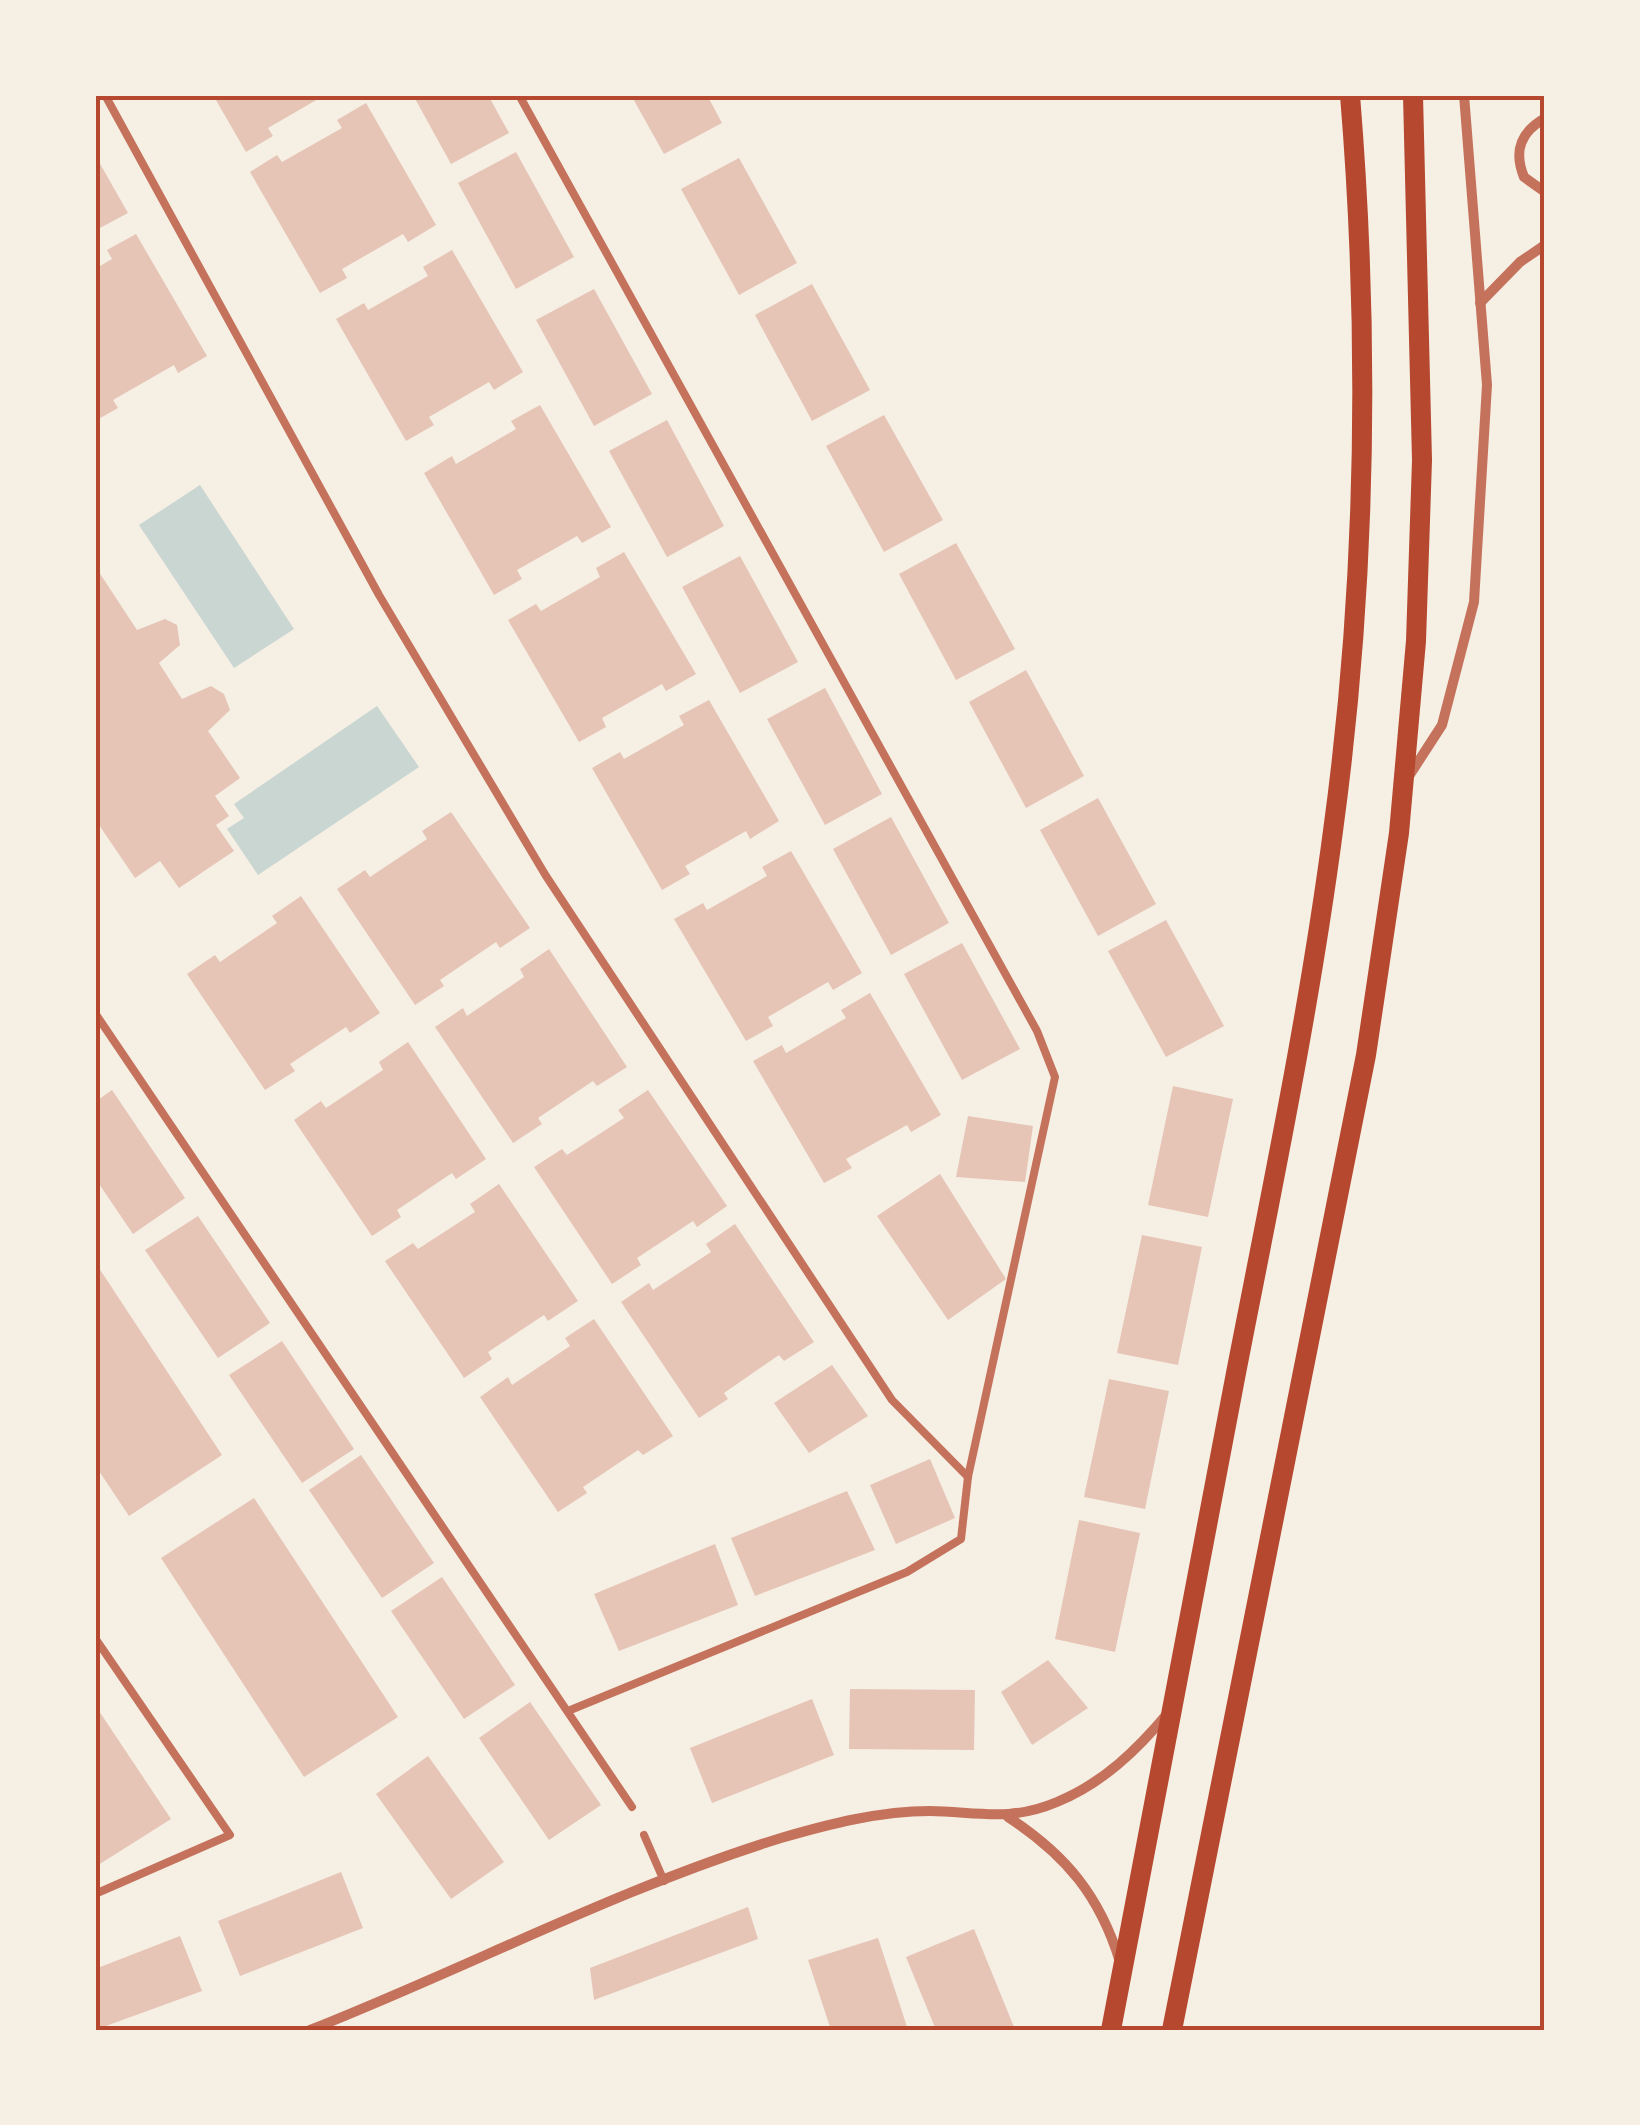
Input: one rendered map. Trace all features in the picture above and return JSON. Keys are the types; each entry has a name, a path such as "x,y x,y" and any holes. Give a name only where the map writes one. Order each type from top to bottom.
{"main road":[{"path":"1111,2030 1301,1034 1334,829 1353,638 1362,459 1360,272 1350,95"},
{"path":"1172,2030 1366,1055 1403,785 1416,640 1422,460 1412,95"}],"street":[{"path":"1403,785 1442,726 1474,602 1487,385 1464,95"},
{"path":"1545,118 1523,136 1518,150 1524,177 1545,192"},
{"path":"1480,304 1520,262 1545,245"},
{"path":"310,2030 337,2025 664,1882 780,1838 859,1818 929,1811 1008,1817 1057,1802 1101,1778 1140,1746 1172,1708"},
{"path":"1008,1817 1049,1844 1084,1881 1108,1923 1122,1970"}],"lane":[{"path":"104,95 379,595 546,876 892,1400 968,1477"},
{"path":"519,95 1037,1031 1055,1077 968,1477 961,1539 907,1572 568,1711"},
{"path":"95,1012 632,1807"},
{"path":"95,1638 230,1835 95,1894"},
{"path":"644,1835 664,1882"}],"shaded area":[{"path":"200,485 294,629 234,668 139,525"},
{"path":"377,706 419,767 258,875 227,829 244,818 234,804"}],"building":[{"path":"213,95 325,95 268,128 273,136 246,152"},
{"path":"413,95 488,95 509,133 451,164"},
{"path":"631,95 707,95 722,123 664,154"},
{"path":"366,103 436,225 408,242 403,234 342,269 347,278 320,293 250,172 277,155 282,162 342,128 337,120"},
{"path":"516,152 574,257 516,289 458,183"},
{"path":"95,155 128,213 98,229 95,223"},
{"path":"739,158 797,263 739,295 681,189"},
{"path":"136,234 207,356 178,373 174,365 113,400 118,408 95,421 95,269 112,259 107,250"},
{"path":"452,250 523,372 494,390 489,382 429,417 434,425 406,441 336,319 364,303 368,310 428,276 423,267"},
{"path":"812,284 870,390 812,421 755,315"},
{"path":"594,289 652,394 594,426 536,320"},
{"path":"540,405 611,527 582,543 577,536 517,570 522,579 494,595 424,473 452,456 456,464 516,429 511,421"},
{"path":"884,415 943,520 884,552 826,446"},
{"path":"667,420 724,526 667,557 609,451"},
{"path":"956,543 1015,649 956,680 899,574"},
{"path":"624,552 696,674 666,691 662,684 602,718 606,727 579,742 508,620 536,604 541,611 600,577 596,568"},
{"path":"740,556 798,662 740,693 682,587"},
{"path":"95,566 137,630 165,619 177,625 180,645 159,663 182,699 211,686 224,694 230,710 208,731 240,778 215,796 229,816 216,825 234,851 179,888 160,861 135,878 95,819"},
{"path":"1026,670 1084,776 1026,808 969,702"},
{"path":"825,688 882,794 825,825 767,719"},
{"path":"709,700 779,821 750,839 746,831 685,866 690,874 662,890 592,768 620,752 624,759 684,725 679,716"},
{"path":"1098,798 1156,904 1098,936 1040,830"},
{"path":"451,812 530,928 500,948 496,942 440,980 444,986 415,1005 337,889 365,870 370,877 427,839 422,831"},
{"path":"891,817 949,923 891,955 833,849"},
{"path":"791,851 862,973 833,990 828,982 768,1017 773,1026 746,1041 674,919 703,903 707,910 767,876 762,867"},
{"path":"301,896 380,1013 350,1033 346,1027 290,1064 295,1071 265,1090 187,974 215,955 220,962 277,923 272,916"},
{"path":"1166,920 1224,1026 1166,1057 1108,951"},
{"path":"962,943 1020,1049 962,1080 904,974"},
{"path":"549,949 627,1067 597,1086 593,1081 538,1118 542,1124 513,1143 435,1027 463,1008 467,1016 524,977 520,969"},
{"path":"870,993 941,1115 911,1132 907,1125 846,1159 852,1168 824,1183 753,1061 782,1045 786,1053 846,1018 841,1010"},
{"path":"408,1042 486,1159 456,1179 452,1173 397,1210 401,1217 372,1236 294,1120 321,1101 326,1108 383,1070 379,1062"},
{"path":"1173,1086 1233,1099 1208,1217 1148,1205"},
{"path":"112,1090 185,1198 133,1234 95,1178 95,1102"},
{"path":"648,1090 727,1206 697,1227 693,1221 637,1258 641,1265 612,1284 534,1167 562,1149 567,1155 624,1118 618,1110"},
{"path":"968,1116 1033,1126 1025,1182 956,1177"},
{"path":"940,1174 1006,1279 948,1320 877,1216"},
{"path":"499,1184 578,1301 548,1321 544,1315 488,1352 492,1359 464,1378 385,1261 413,1243 418,1249 475,1212 470,1204"},
{"path":"198,1216 270,1323 218,1358 145,1250"},
{"path":"735,1224 814,1342 784,1361 779,1355 724,1393 728,1399 699,1418 621,1302 649,1283 653,1290 711,1252 706,1244"},
{"path":"1142,1235 1202,1247 1178,1365 1117,1353"},
{"path":"95,1262 222,1455 129,1516 95,1465"},
{"path":"594,1319 673,1436 643,1455 638,1450 583,1487 587,1493 558,1512 480,1397 508,1377 512,1385 570,1346 565,1338"},
{"path":"282,1341 354,1449 302,1483 229,1375"},
{"path":"832,1365 868,1416 809,1453 774,1403"},
{"path":"1109,1379 1169,1391 1145,1509 1084,1497"},
{"path":"361,1455 434,1563 382,1598 309,1490"},
{"path":"930,1459 955,1518 896,1544 870,1485"},
{"path":"847,1491 875,1550 755,1596 731,1538"},
{"path":"254,1498 398,1717 304,1777 161,1558"},
{"path":"1079,1520 1140,1533 1115,1652 1055,1639"},
{"path":"715,1544 738,1605 619,1651 594,1594"},
{"path":"442,1577 515,1685 464,1719 391,1611"},
{"path":"1048,1660 1088,1708 1032,1745 1001,1692"},
{"path":"850,1689 975,1690 974,1750 849,1749"},
{"path":"812,1699 834,1755 712,1803 690,1748"},
{"path":"530,1702 601,1805 549,1840 479,1738"},
{"path":"95,1705 171,1819 95,1867"},
{"path":"428,1756 504,1862 451,1899 376,1794"},
{"path":"341,1872 363,1928 240,1976 218,1921"},
{"path":"748,1907 758,1939 594,2000 590,1968"},
{"path":"974,1929 1014,2027 936,2030 906,1957"},
{"path":"180,1936 202,1991 95,2030 95,1969"},
{"path":"878,1938 908,2030 831,2030 808,1960"}]}
